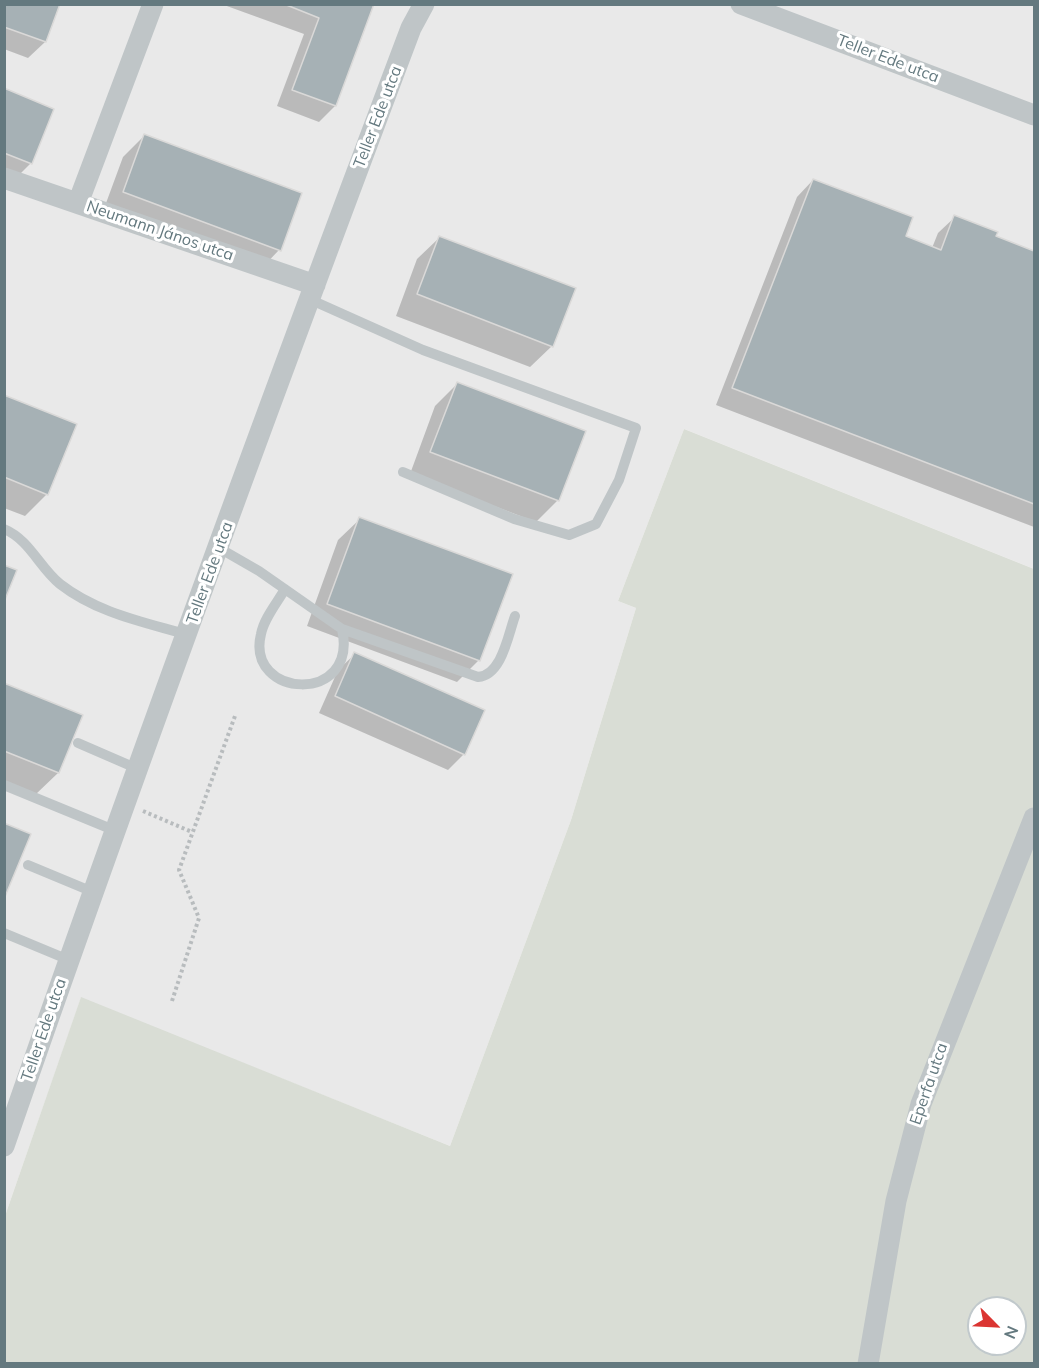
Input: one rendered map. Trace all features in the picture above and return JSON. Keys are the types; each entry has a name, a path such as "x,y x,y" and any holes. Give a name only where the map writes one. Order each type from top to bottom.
{"street":[{"path":"78,203 153,4"},
{"name":"Teller Ede utca","path":"4,1146 93,892 312,292 411,28 424,4"},
{"name":"Teller Ede utca","path":"741,4 1035,115"},
{"name":"Neumann János utca","path":"4,178 78,203 312,292"},
{"name":"Eperfa utca","path":"868,1364 896,1201 918,1114 945,1038 1035,818"}],"lane":[{"path":"312,292 423,350 636,428 619,480 596,524 569,535 514,519 403,472"},
{"path":"4,529 17,535 58,583 96,607 188,635"},
{"path":"219,548 285,589 342,629 478,677 489,675 496,667 515,616"},
{"path":"285,589 263,626 260,639 263,659 275,676 295,685 309,685 323,680 334,671 342,658 344,644 342,629"},
{"path":"78,743 138,768"},
{"path":"4,785 116,831"},
{"path":"28,865 93,892"},
{"path":"4,933 69,960"}],"path":[{"path":"172,1001 198,918 179,870 235,716"},
{"path":"126,804 192,832"}],"shaded area":[{"path":"5,5 1034,5 1034,569 684,429 618,601 636,608 571,820 450,1146 81,998 5,1216"},
{"path":"684,429 1034,569 1034,1363 5,1364 5,1216 81,997 450,1146 571,820 636,608 618,601"}],"building":[{"path":"5,4 60,4 46,42 4,27"},
{"path":"284,4 374,4 336,106 292,90 319,18"},
{"path":"4,88 54,109 32,164 4,153"},
{"path":"144,134 302,193 281,251 123,192"},
{"path":"813,179 913,217 906,236 941,250 954,215 998,232 996,236 1034,251 1034,504 732,388"},
{"path":"439,236 576,288 553,347 417,294"},
{"path":"457,382 586,431 559,501 430,452"},
{"path":"4,395 77,424 48,495 4,477"},
{"path":"359,517 513,574 480,661 327,604"},
{"path":"4,565 17,570 4,602"},
{"path":"354,652 485,710 465,755 335,696"},
{"path":"4,683 83,715 59,773 4,751"},
{"path":"4,823 31,834 4,899"}]}
